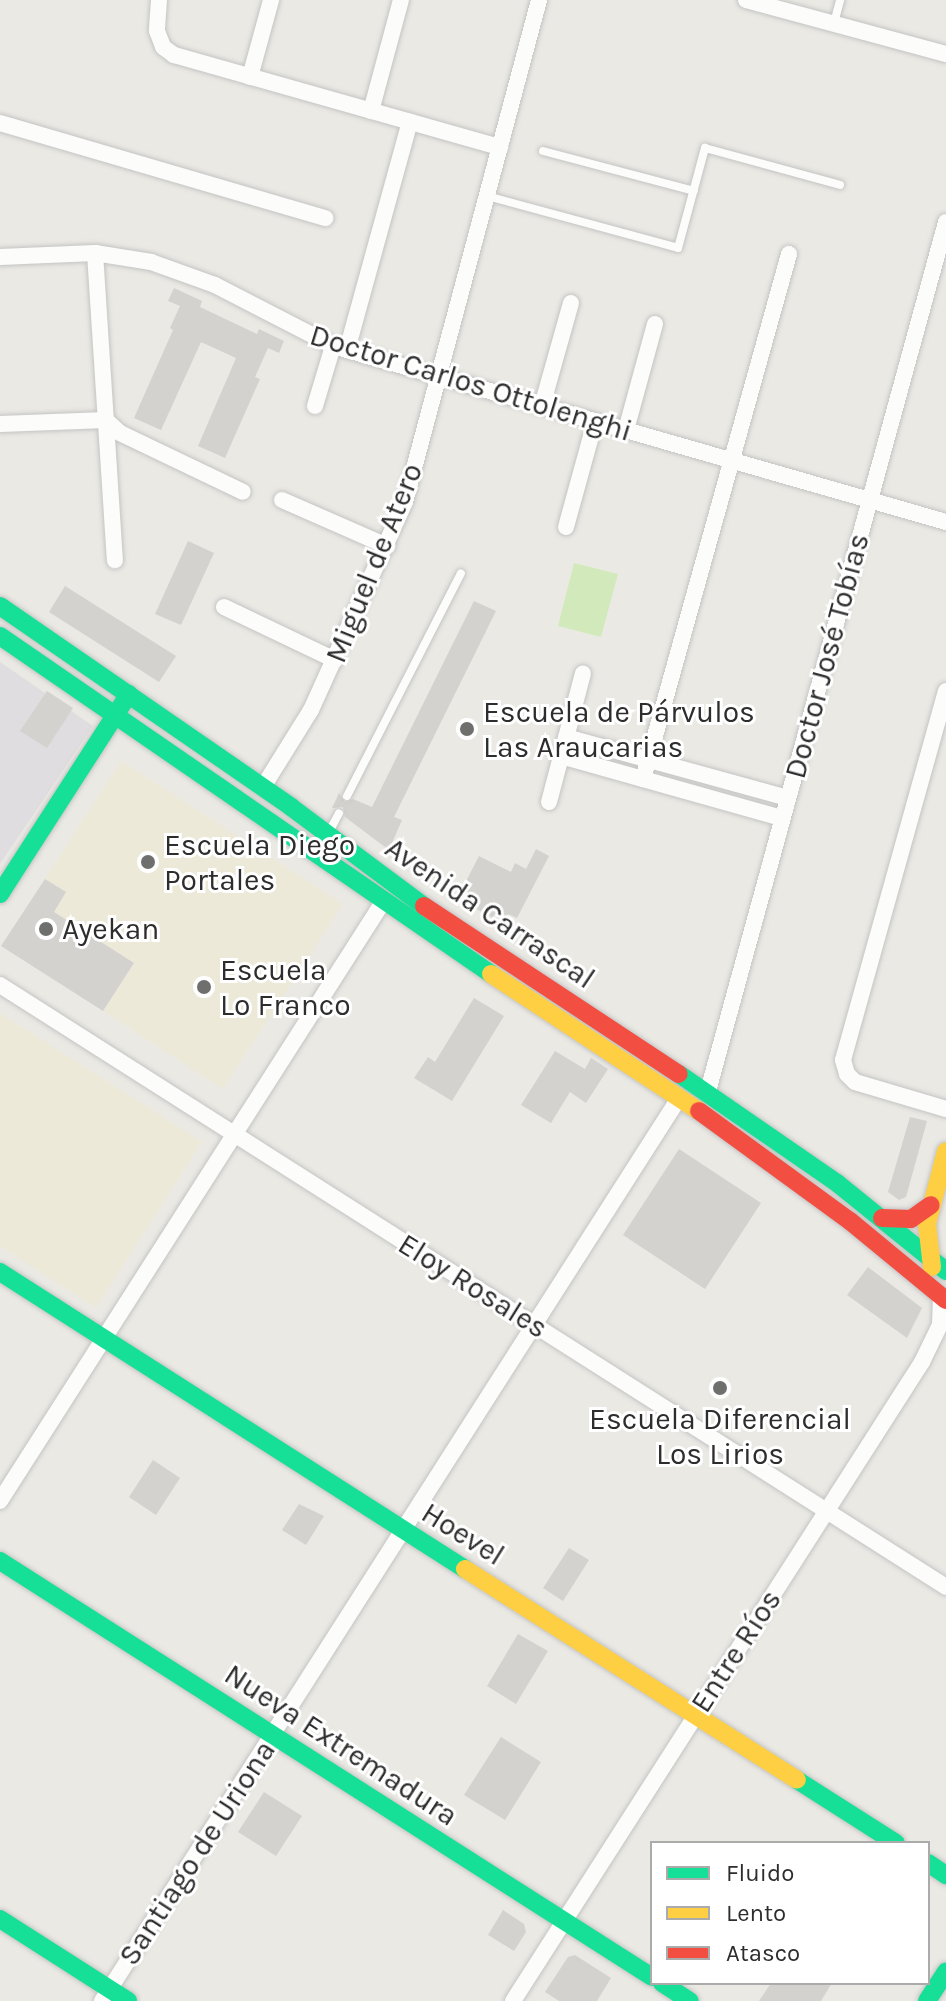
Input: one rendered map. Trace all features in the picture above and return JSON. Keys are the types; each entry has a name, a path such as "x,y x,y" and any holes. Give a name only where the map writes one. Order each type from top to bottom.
{"main road":[{"name":"Avenida Carrascal","path":"0,606 263,787 447,921 708,1091 882,1218 946,1271"},
{"name":"Avenida Carrascal","path":"0,636 383,902 679,1098 840,1213 943,1298"},
{"path":"0,894 129,694"},
{"path":"943,1298 929,1255 926,1231 946,1151"},
{"path":"882,1218 911,1219 931,1205"},
{"name":"Hoevel","path":"0,1272 893,1841"},
{"name":"Nueva Extremadura","path":"0,1561 650,1976"},
{"path":"0,1919 106,1995 128,2001"},
{"path":"927,2001 946,1972"},
{"path":"665,1985 690,2001"}],"street":[{"path":"159,0 157,31 163,47 180,58 500,147"},
{"path":"250,77 271,0"},
{"path":"371,111 401,0"},
{"name":"Miguel de Atero","path":"263,787 303,726 387,546 412,480 539,0"},
{"path":"746,0 805,8 834,23 946,54"},
{"path":"315,406 340,348 410,122"},
{"path":"0,123 325,218"},
{"name":"Doctor José Tobías","path":"708,1091 946,222"},
{"path":"95,253 115,560"},
{"name":"Doctor Carlos Ottolenghi","path":"0,257 95,253 139,259 196,276 340,348 946,522"},
{"path":"643,779 789,254"},
{"path":"542,406 571,303"},
{"path":"626,430 655,324"},
{"path":"0,424 106,420 120,433 243,492"},
{"path":"566,527 595,422"},
{"path":"282,500 387,546"},
{"path":"224,607 335,660"},
{"path":"549,802 583,673"},
{"path":"946,691 845,1054 847,1074 861,1084 946,1109"},
{"path":"566,737 788,798"},
{"path":"561,756 782,818"},
{"path":"0,1501 383,902"},
{"name":"Eloy Rosales","path":"0,985 946,1587"},
{"name":"Santiago de Uriona","path":"106,1995 679,1098"},
{"name":"Entre Ríos","path":"513,2001 932,1346 940,1325 943,1298"}],"lane":[{"path":"834,23 840,0"},
{"path":"487,196 678,248 705,148 840,185"},
{"path":"543,151 694,191"},
{"path":"347,796 461,573"},
{"path":"327,836 339,813"}],"shaded area":[{"path":"0,662 93,726 0,864"},
{"path":"121,761 343,904 223,1089 103,1011 134,963 54,912 66,892 45,879"},
{"path":"0,1013 202,1142 96,1308 0,1246"}],"green space":[{"path":"574,563 618,574 601,637 558,626"}],"building":[{"path":"174,288 202,301 200,307 257,334 259,329 284,341 279,353 268,348 255,377 260,379 225,458 198,446 236,358 201,342 161,430 134,418 173,330 170,328 180,306 168,301"},
{"path":"188,541 214,553 181,625 155,614"},
{"path":"65,586 176,656 159,682 49,612"},
{"path":"474,601 496,611 394,817 402,820 389,850 345,817 343,807 332,808 339,793 345,802 353,799 372,807"},
{"path":"47,691 73,708 47,748 20,731"},
{"path":"536,849 549,856 517,918 508,914 503,923 457,899 479,856 511,872 515,863 526,869"},
{"name":"Ayekan","path":"45,879 66,892 54,912 134,963 103,1011 1,946"},
{"path":"474,998 504,1016 452,1101 414,1078 428,1057 435,1062"},
{"path":"555,1051 585,1069 591,1058 608,1069 586,1103 570,1092 551,1123 521,1105"},
{"path":"910,1117 927,1121 906,1197 899,1200 888,1192"},
{"path":"679,1149 761,1203 705,1289 623,1235"},
{"path":"868,1267 922,1308 907,1338 847,1295"},
{"path":"153,1460 180,1478 156,1515 129,1497"},
{"path":"299,1504 324,1516 306,1545 282,1530"},
{"path":"569,1548 589,1560 563,1601 543,1588"},
{"path":"518,1634 548,1651 516,1704 487,1686"},
{"path":"501,1737 541,1762 505,1820 464,1795"},
{"path":"264,1792 302,1816 276,1856 238,1832"},
{"path":"503,1910 524,1924 526,1932 514,1951 488,1935"},
{"path":"575,1955 611,1978 597,2001 559,2001 545,1992 568,1957"},
{"path":"770,1985 831,1985 821,2001 759,2001"}],"traffic: fast":[{"path":"0,606 291,807 424,906"},
{"path":"0,636 491,974"},
{"path":"0,894 129,694"},
{"path":"679,1074 837,1183 946,1271"},
{"path":"0,1272 465,1569"},
{"path":"0,1561 650,1976"},
{"path":"797,1780 893,1841"},
{"path":"930,1864 946,1875"},
{"path":"0,1919 128,2001"},
{"path":"927,2001 946,1972"},
{"path":"665,1985 690,2001"}],"traffic: slow":[{"path":"491,974 699,1111"},
{"path":"932,1267 927,1224 946,1151"},
{"path":"465,1569 797,1780"}],"traffic: jam":[{"path":"424,906 679,1074"},
{"path":"699,1111 850,1221 946,1300"},
{"path":"882,1218 911,1219 931,1205"}],"place":[{"name":"Escuela de Párvulos Las Araucarias","path":"467,729"},
{"name":"Escuela Diego Portales","path":"148,862"},
{"name":"Ayekan","path":"46,929"},
{"name":"Escuela Lo Franco","path":"204,987"},
{"name":"Escuela Diferencial Los Lirios","path":"720,1388"}]}
